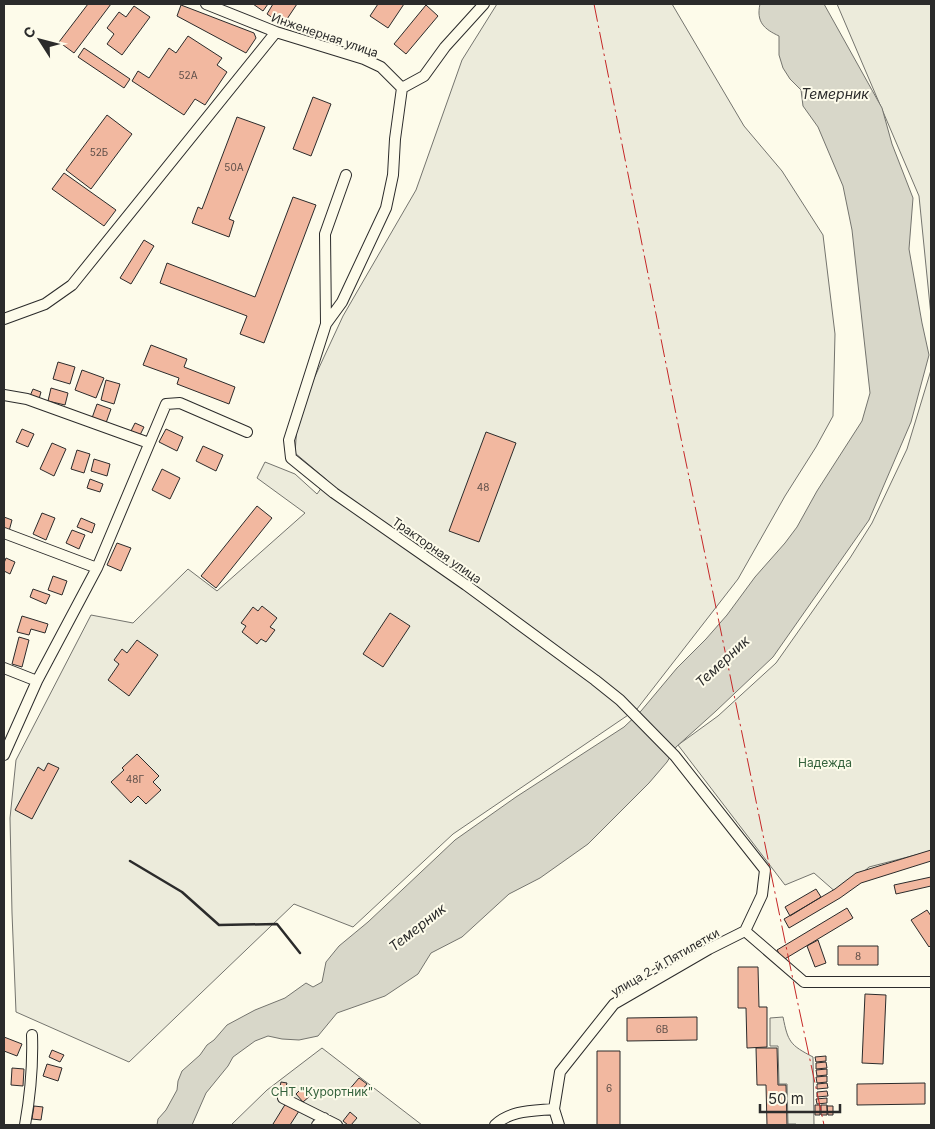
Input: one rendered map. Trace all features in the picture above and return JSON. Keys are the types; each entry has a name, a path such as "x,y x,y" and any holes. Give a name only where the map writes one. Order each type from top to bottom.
{"street":[{"name":"Инженерная улица","path":"206,4 276,32 364,59 381,67 402,88"},
{"path":"402,88 424,76 445,47 484,4"},
{"path":"4,319 44,304 72,284 276,32"},
{"name":"Тракторная улица","path":"326,324 342,302 386,208 393,176 395,139 402,88"},
{"name":"Тракторная улица","path":"346,175 325,234 326,324 289,440 291,458 334,493 466,585 588,675 620,700 674,754 765,870 762,895 746,931"},
{"path":"4,395 26,399 149,443"},
{"path":"4,756 37,681 97,568 166,404 180,403 247,432"},
{"path":"4,533 97,568"},
{"path":"4,668 37,681"},
{"path":"746,931 804,982 931,982"},
{"name":"улица 2-й Пятилетки","path":"559,1125 554,1108 560,1072 614,1004 709,949 746,931"},
{"path":"24,1125 33,1050 32,1035"},
{"path":"283,1098 321,1122 337,1125"},
{"path":"495,1125 499,1121 517,1113 554,1108"}],"green space":[{"path":"497,4 672,4 744,126 782,171 823,235 835,334 833,416 738,579 637,709 453,834 353,927 294,904 129,1062 16,1012 10,818 16,760 91,615 133,623 188,569 217,591 305,513 257,478 265,462 295,474 317,494 327,480 295,453 297,426 311,385 343,316 416,190 462,60"},
{"path":"837,4 931,4 931,316 919,196"},
{"name":"Надежда","path":"931,370 931,851 869,867 838,894 814,873 785,885 678,745 718,716 776,663 850,558 872,523 907,449"},
{"path":"783,1017 791,1042 813,1057 814,1125 788,1124 787,1084 779,1084 778,1046 770,1046 770,1018"},
{"name":"СНТ \"Курортник\"","path":"322,1048 422,1125 231,1125 267,1090"}],"water":[{"name":"Темерник","path":"760,4 824,4 882,108 892,144 913,198 909,249 929,355 911,422 869,520 773,657 676,747 667,762 649,783 588,844 540,878 509,894 462,937 431,953 418,974 385,996 337,1013 318,1036 299,1040 268,1036 255,1041 233,1057 206,1093 192,1125 157,1125 158,1119 166,1110 177,1090 182,1071 200,1055 227,1025 255,1010 285,998 306,983 313,987 322,982 326,962 339,946 368,922 455,840 516,797 624,727 641,711 677,668 727,615 755,577 785,543 797,527 817,491 862,421 870,393 852,230 843,186 818,127 803,106 801,90 790,79 783,68 779,55 779,36 765,28 760,20"}],"building":[{"path":"88,4 111,4 74,53 59,42"},
{"path":"253,4 268,4 263,11"},
{"path":"273,4 297,4 283,25 267,14"},
{"path":"378,4 404,4 388,28 370,16"},
{"path":"181,5 254,33 256,38 246,53 177,16"},
{"path":"426,5 438,16 406,54 394,44"},
{"path":"134,6 150,17 122,55 107,44 114,34 107,28 119,12 126,17"},
{"path":"188,36 222,58 217,65 227,72 205,105 195,99 184,115 132,81 138,71 149,78 169,48 176,53"},
{"path":"84,48 130,79 124,88 78,57"},
{"path":"313,97 331,104 311,156 293,149"},
{"path":"107,115 132,134 91,189 66,170"},
{"path":"237,117 265,127 229,219 234,221 229,237 192,223 198,207 202,209"},
{"path":"64,173 116,210 104,226 52,189"},
{"path":"293,197 316,205 264,343 240,334 247,316 160,283 167,263 255,297"},
{"path":"144,240 154,246 131,284 120,278"},
{"path":"151,345 187,359 184,367 235,387 229,404 177,384 179,378 143,365"},
{"path":"58,362 75,367 70,384 53,379"},
{"path":"82,370 104,378 96,398 75,390"},
{"path":"106,380 120,384 114,404 101,400"},
{"path":"51,388 68,393 65,405 48,401"},
{"path":"33,389 41,392 39,399 30,396"},
{"path":"97,404 111,409 106,423 92,418"},
{"path":"135,423 144,427 140,435 131,431"},
{"path":"22,429 34,434 28,447 16,442"},
{"path":"166,429 183,437 177,451 159,442"},
{"path":"486,432 516,443 479,542 449,531"},
{"path":"52,443 66,449 54,476 40,469"},
{"path":"203,446 223,455 216,471 196,461"},
{"path":"77,450 90,454 84,473 71,469"},
{"path":"94,459 110,464 107,476 91,471"},
{"path":"162,469 180,478 170,499 152,490"},
{"path":"90,479 103,484 100,492 87,488"},
{"path":"257,506 272,518 216,588 201,576"},
{"path":"42,513 55,518 46,540 33,534"},
{"path":"4,517 12,520 9,531 4,529"},
{"path":"81,518 95,524 92,533 77,527"},
{"path":"72,530 85,535 79,549 66,543"},
{"path":"117,543 131,548 121,571 107,565"},
{"path":"6,558 15,562 10,574 4,571"},
{"path":"53,576 67,581 62,595 48,590"},
{"path":"33,589 50,595 46,604 30,597"},
{"path":"262,606 277,618 270,627 275,630 266,642 261,639 257,644 242,632 246,626 241,623 253,607 258,611"},
{"path":"390,613 410,626 383,667 363,654"},
{"path":"22,616 48,624 45,633 31,629 29,635 17,632"},
{"path":"19,637 29,640 22,667 12,664"},
{"path":"137,640 158,655 129,696 108,680 119,664 114,660 122,649 127,653"},
{"path":"137,754 159,776 153,782 161,790 146,804 138,796 131,803 111,782"},
{"path":"48,763 59,768 32,819 15,810 38,767 44,771"},
{"path":"931,850 931,861 861,883 840,898 789,928 784,919 835,889 856,873"},
{"path":"931,877 931,886 896,894 894,885"},
{"path":"816,889 821,897 790,916 785,907"},
{"path":"847,908 853,918 783,960 777,950"},
{"path":"927,910 931,916 931,945 929,947 911,920"},
{"path":"818,940 826,963 815,967 807,946"},
{"path":"838,946 878,946 878,965 838,965"},
{"path":"738,967 758,967 759,1007 767,1007 767,1047 747,1048 746,1008 738,1008"},
{"path":"865,994 886,995 883,1064 862,1063"},
{"path":"697,1017 697,1040 627,1041 627,1018"},
{"path":"4,1037 22,1044 17,1056 4,1051"},
{"path":"756,1048 777,1048 778,1085 786,1085 787,1125 767,1125 766,1085 757,1085"},
{"path":"52,1050 64,1055 60,1062 49,1057"},
{"path":"597,1051 620,1051 620,1125 597,1125"},
{"path":"826,1056 826,1061 816,1062 815,1057"},
{"path":"826,1062 827,1068 816,1069 816,1063"},
{"path":"47,1064 62,1068 58,1081 43,1076"},
{"path":"12,1068 24,1069 23,1086 11,1085"},
{"path":"827,1069 827,1075 817,1076 816,1070"},
{"path":"827,1076 827,1082 817,1083 816,1077"},
{"path":"359,1078 367,1084 356,1097 348,1091"},
{"path":"281,1082 287,1083 284,1093 279,1091"},
{"path":"827,1083 828,1088 817,1089 817,1084"},
{"path":"925,1083 925,1104 857,1105 857,1084"},
{"path":"302,1088 310,1096 303,1102 296,1094"},
{"path":"827,1091 828,1096 817,1097 817,1092"},
{"path":"827,1098 827,1103 817,1104 816,1099"},
{"path":"286,1103 299,1111 290,1125 273,1124"},
{"path":"815,1105 820,1105 820,1115 815,1115"},
{"path":"821,1105 827,1105 827,1115 821,1115"},
{"path":"34,1106 43,1107 41,1120 32,1119"},
{"path":"827,1106 833,1106 833,1115 828,1115"},
{"path":"350,1112 357,1118 351,1125 348,1125 343,1121"}],"wall":[{"path":"130,861 182,892 219,925 277,924 300,953"}],"power":[{"path":"594,4 677,419 824,1125"}]}
